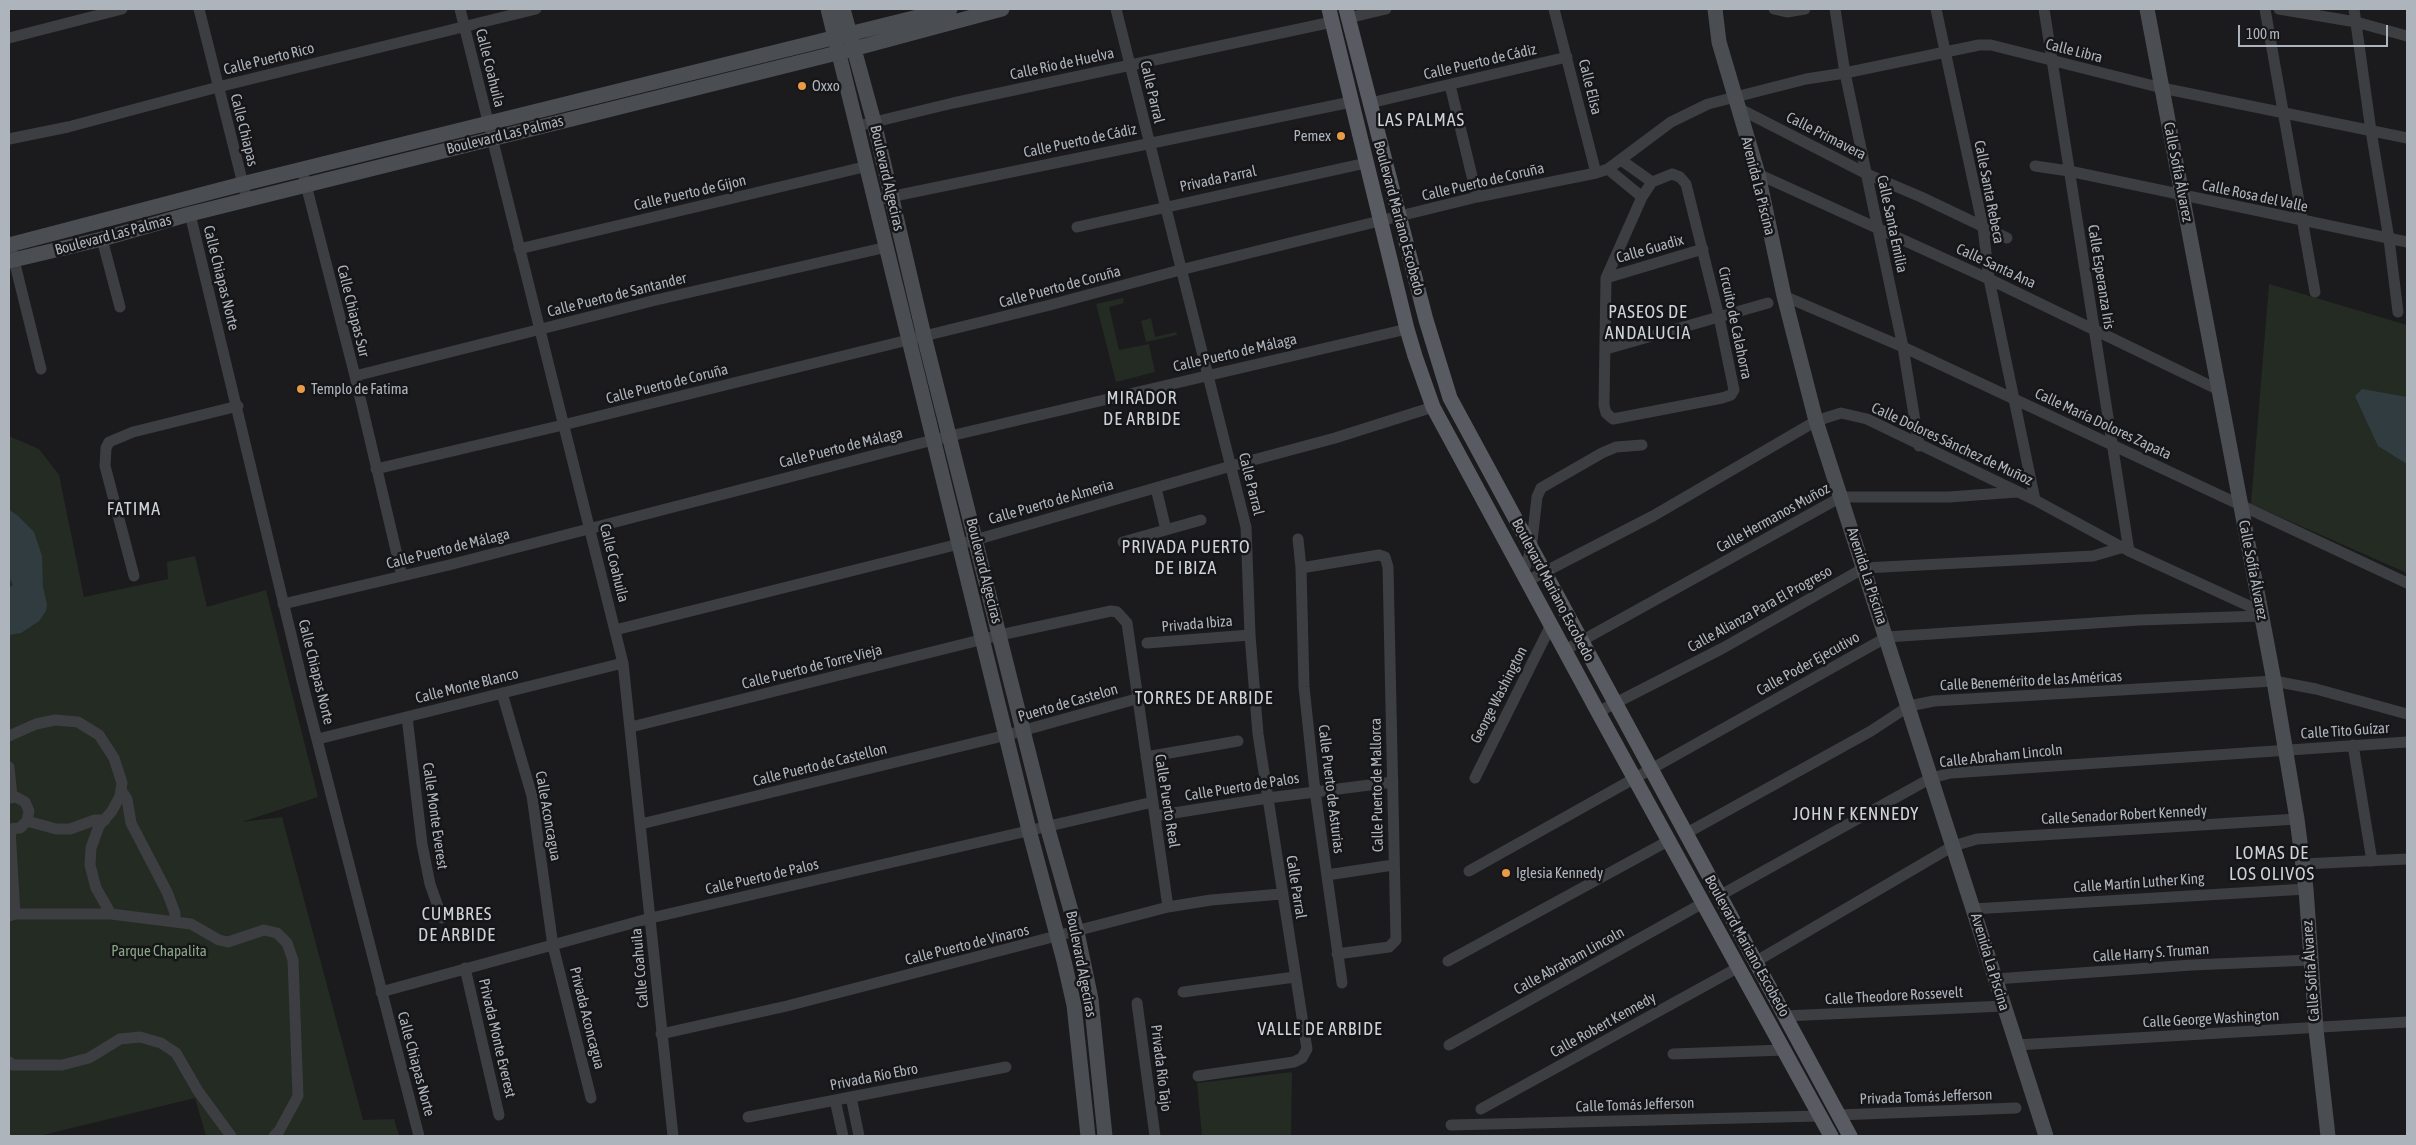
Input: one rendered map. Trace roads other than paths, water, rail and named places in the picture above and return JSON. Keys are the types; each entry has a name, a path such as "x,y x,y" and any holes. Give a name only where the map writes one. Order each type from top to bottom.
{"main road":[{"name":"Boulevard Mariano Escobedo","path":"1347,13 1442,376 1457,414 1850,1136"},
{"name":"Boulevard Mariano Escobedo","path":"1331,15 1407,329 1433,407 1830,1136"}],"street":[{"path":"9,38 122,9"},
{"name":"Calle Chiapas","path":"199,9 247,200"},
{"name":"Calle Coahuila","path":"460,9 623,663 651,918 669,1135"},
{"name":"Calle Puerto Rico","path":"9,139 68,127 218,87 464,25 536,9"},
{"name":"Boulevard Algeciras","path":"828,9 843,35"},
{"name":"Boulevard Algeciras","path":"843,9 843,35 858,126 933,440 1000,635 1077,932 1091,999 1105,1136"},
{"name":"Boulevard Las Palmas","path":"10,250 102,239 247,200 304,178 490,131 843,35 950,9"},
{"name":"Boulevard Las Palmas","path":"490,131 846,51 1002,9"},
{"name":"Calle Parral","path":"1116,9 1246,527 1250,635 1257,724 1281,894 1306,1048 1302,1058 1294,1062 1198,1076"},
{"path":"1347,13 1386,9"},
{"name":"Calle Elisa","path":"1554,9 1596,173"},
{"name":"Avenida La Piscina","path":"1715,9 1719,42 1758,174 1784,296 1816,421 2046,1136"},
{"path":"1774,9 1787,12 1805,9"},
{"name":"Calle Santa Emilia","path":"1835,9 1845,74 1903,347 1919,446"},
{"name":"Calle Santa Rebeca","path":"1936,9 1983,226 1989,279 2035,500"},
{"name":"Calle Esperanza Iris","path":"2044,9 2114,445 2126,549"},
{"name":"Calle Sofía Álvarez","path":"2147,9 2274,681 2297,819 2304,864 2316,1029 2328,1136"},
{"path":"2265,9 2315,292"},
{"path":"2279,9 2356,22 2407,36"},
{"path":"2354,9 2371,131 2390,238 2398,312"},
{"name":"Calle Río de Huelva","path":"858,126 1130,64 1331,15"},
{"name":"Calle Libra","path":"1736,102 1806,79 1845,74 1979,45 1991,45 2162,88 2407,138"},
{"name":"Boulevard Algeciras","path":"846,51 874,122 924,336 950,436 984,639 1029,830 1074,1005 1088,1136"},
{"name":"Calle Puerto de Cádiz","path":"1370,103 1568,58"},
{"path":"1450,85 1476,197"},
{"name":"Calle Puerto de Cádiz","path":"876,200 1148,142 1351,102"},
{"name":"Calle Puerto de Coruña","path":"376,469 1050,306 1180,270 1381,222 1476,197 1596,173 1608,169 1681,116 1736,102"},
{"name":"Calle Primavera","path":"1736,102 1867,174 1921,197 2007,238"},
{"path":"1621,160 1652,182"},
{"name":"Privada Parral","path":"1076,227 1164,206 1366,163"},
{"name":"Calle Puerto de Gijon","path":"519,249 868,166"},
{"name":"Calle Rosa del Valle","path":"2035,166 2069,171 2304,222 2407,242"},
{"path":"1608,169 1642,197"},
{"name":"Circuito de Calahorra","path":"1672,174 1677,175 1683,180 1703,249 1735,385 1731,395 1722,398 1617,420 1606,414 1604,405 1606,278 1642,197 1652,182 1672,174"},
{"name":"Calle Santa Ana","path":"1758,174 1989,279 2219,390"},
{"name":"Boulevard Las Palmas","path":"10,250 242,184 304,178"},
{"name":"Calle Chiapas Sur","path":"304,178 355,376 402,576"},
{"name":"Calle Chiapas Norte","path":"190,214 238,406 283,604 419,1136"},
{"path":"102,239 120,307"},
{"name":"Calle Puerto de Santander","path":"355,376 540,329 887,247"},
{"name":"Calle Guadix","path":"1606,278 1703,249"},
{"path":"10,250 41,370"},
{"name":"Calle María Dolores Zapata","path":"1784,296 1903,347 2407,583"},
{"path":"1606,349 1768,303"},
{"name":"Calle Puerto de Málaga","path":"283,604 589,529 933,440 1407,329"},
{"path":"134,576 105,466 106,448 109,442 133,432 238,406"},
{"name":"Calle Puerto de Almeria","path":"615,630 968,541 1335,438 1433,407"},
{"name":"Calle Dolores Sánchez de Muñoz","path":"1525,577 1543,572 1653,516 1816,421 1842,414 1856,415 2035,500 2126,549 2261,613"},
{"path":"1525,577 1532,550 1537,497 1541,488 1550,481 1616,447 1642,445"},
{"path":"1156,488 1166,530"},
{"name":"Calle Hermanos Muñoz","path":"1564,650 1841,497 1948,497 2018,492"},
{"path":"1123,542 1201,520"},
{"name":"Calle Puerto de Asturias","path":"1298,539 1301,568 1304,687 1315,791 1342,983"},
{"name":"Calle Alianza Para El Progreso","path":"1598,712 1723,648 1864,568 2093,556 2126,549"},
{"name":"Calle Puerto de Mallorca","path":"1301,568 1379,555 1385,557 1388,567 1395,942 1389,947 1337,954"},
{"name":"Calle Puerto de Torre Vieja","path":"631,727 1000,635 1111,611 1122,615 1127,624"},
{"name":"Calle Poder Ejecutivo","path":"1469,871 1886,637 2261,613"},
{"name":"Calle Puerto Real","path":"1127,624 1136,699 1168,907"},
{"name":"George Washington","path":"1475,778 1551,625"},
{"name":"Privada Ibiza","path":"1147,643 1250,635"},
{"name":"Calle Monte Blanco","path":"318,739 623,663"},
{"name":"Calle Benemérito de las Américas","path":"1685,834 1871,731 1909,706 1934,701 2274,681 2316,689 2407,714"},
{"name":"Calle Aconcagua","path":"502,693 532,796 554,946"},
{"name":"Puerto de Castelon","path":"1007,735 1136,699"},
{"name":"Calle Monte Everest","path":"407,717 422,844 430,884 442,918"},
{"path":"9,736 36,724 55,720 78,722 99,736 114,758 122,783 121,790 112,811 99,826 91,848 90,865 96,888 111,914"},
{"name":"Calle Puerto de Castellon","path":"641,824 1007,735"},
{"path":"1146,757 1238,741"},
{"name":"Calle Tito Guízar","path":"2286,751 2407,742"},
{"path":"2353,745 2372,861"},
{"name":"Calle Abraham Lincoln","path":"1719,896 1931,778 1951,773 1992,769 2286,751"},
{"path":"9,767 10,797 25,802 29,811 27,821 20,828 9,829 12,915 111,914 190,924 219,940 228,942 264,930 277,933 287,943 293,960 298,1096 279,1131 274,1136"},
{"name":"Calle Puerto de Palos","path":"1155,816 1315,791 1393,782"},
{"path":"121,790 127,799 131,823 167,892 175,913 175,922"},
{"name":"Calle Puerto de Palos","path":"381,992 651,918 1153,802"},
{"name":"Calle Senador Robert Kennedy","path":"1953,846 1977,839 2004,836 2297,819"},
{"path":"27,821 56,830 70,828 95,820 105,820"},
{"path":"1448,960 1668,840"},
{"path":"1755,962 1953,846"},
{"path":"2304,864 2407,859"},
{"path":"1327,875 1393,865"},
{"name":"Calle Martín Luther King","path":"1974,909 2306,889"},
{"name":"Calle Puerto de Vinaros","path":"661,1034 787,1006 1168,907 1211,900 1281,894"},
{"name":"Calle Abraham Lincoln","path":"1449,1045 1703,903"},
{"name":"Privada Aconcagua","path":"554,946 591,1098"},
{"name":"Calle Harry S. Truman","path":"1995,979 2192,965 2310,960"},
{"name":"Calle Robert Kennedy","path":"1481,1110 1739,967"},
{"name":"Privada Monte Everest","path":"465,968 499,1115"},
{"path":"1183,992 1295,977"},
{"name":"Privada Río Tajo","path":"1138,1003 1155,1136"},
{"name":"Calle Theodore Rossevelt","path":"1785,1016 2004,1006"},
{"name":"Calle George Washington","path":"2016,1045 2204,1033 2316,1029 2407,1022"},
{"path":"9,1062 13,1065 62,1065 89,1058 120,1039 140,1037 160,1042 176,1053 203,1098 231,1136"},
{"path":"1673,1054 1784,1050"},
{"name":"Privada Río Ebro","path":"748,1117 1006,1066"},
{"path":"851,1097 859,1136"},
{"path":"836,1100 843,1136"},
{"name":"Privada Tomás Jefferson","path":"1838,1115 2016,1108"},
{"name":"Calle Tomás Jefferson","path":"1451,1125 1820,1116"}],"place":[{"name":"Oxxo","path":"802,86"},
{"name":"Pemex","path":"1341,136"},
{"name":"Templo de Fatima","path":"301,389"},
{"name":"Iglesia Kennedy","path":"1506,873"}],"district":[{"name":"LAS PALMAS","path":"1421,120"},
{"name":"PASEOS DE ANDALUCIA","path":"1648,322"},
{"name":"MIRADOR DE ARBIDE","path":"1142,408"},
{"name":"FATIMA","path":"134,509"},
{"name":"PRIVADA PUERTO DE IBIZA","path":"1186,557"},
{"name":"TORRES DE ARBIDE","path":"1204,698"},
{"name":"JOHN F KENNEDY","path":"1856,814"},
{"name":"LOMAS DE LOS OLIVOS","path":"2272,863"},
{"name":"CUMBRES DE ARBIDE","path":"457,924"},
{"name":"VALLE DE ARBIDE","path":"1320,1029"}],"park label":[{"name":"Parque Chapalita","path":"159,951"}]}
